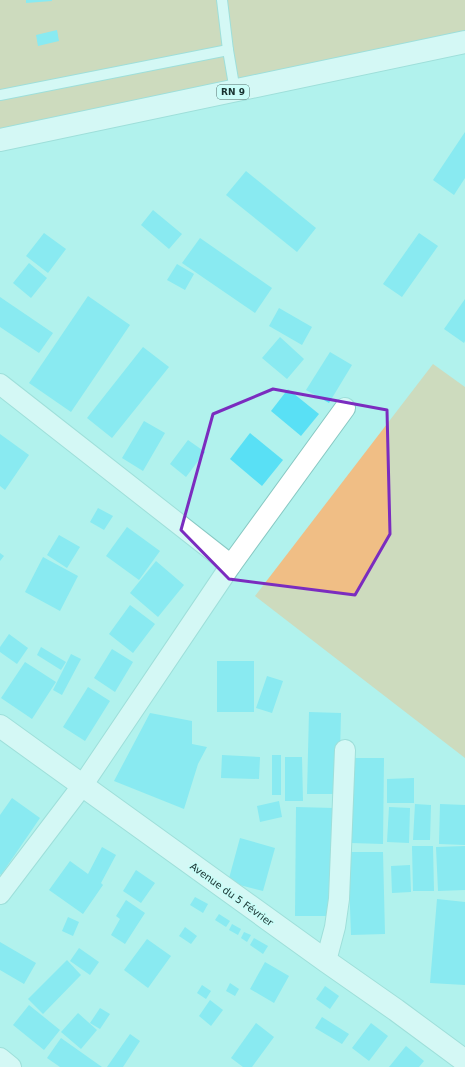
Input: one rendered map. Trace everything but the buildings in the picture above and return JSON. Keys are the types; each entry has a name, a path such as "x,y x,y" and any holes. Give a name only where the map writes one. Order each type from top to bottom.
{"street":[{"name":"RN 9","path":"0,140 234,91 461,46"},
{"path":"0,384 231,565"},
{"path":"0,894 82,786 231,565 345,408"},
{"name":"Avenue du 5 Février","path":"0,726 465,1061"},
{"path":"326,961 335,926 339,899 345,750"},
{"path":"0,1058 11,1067"}],"lane":[{"path":"222,0 234,91"},
{"path":"0,94 228,50"}],"highlighted area":[{"path":"273,389 387,410 390,534 355,595 229,579 181,530 213,414"}],"shaded area":[{"path":"0,0 465,0 465,35 0,141"},
{"path":"433,364 465,387 465,758 255,596"}]}
